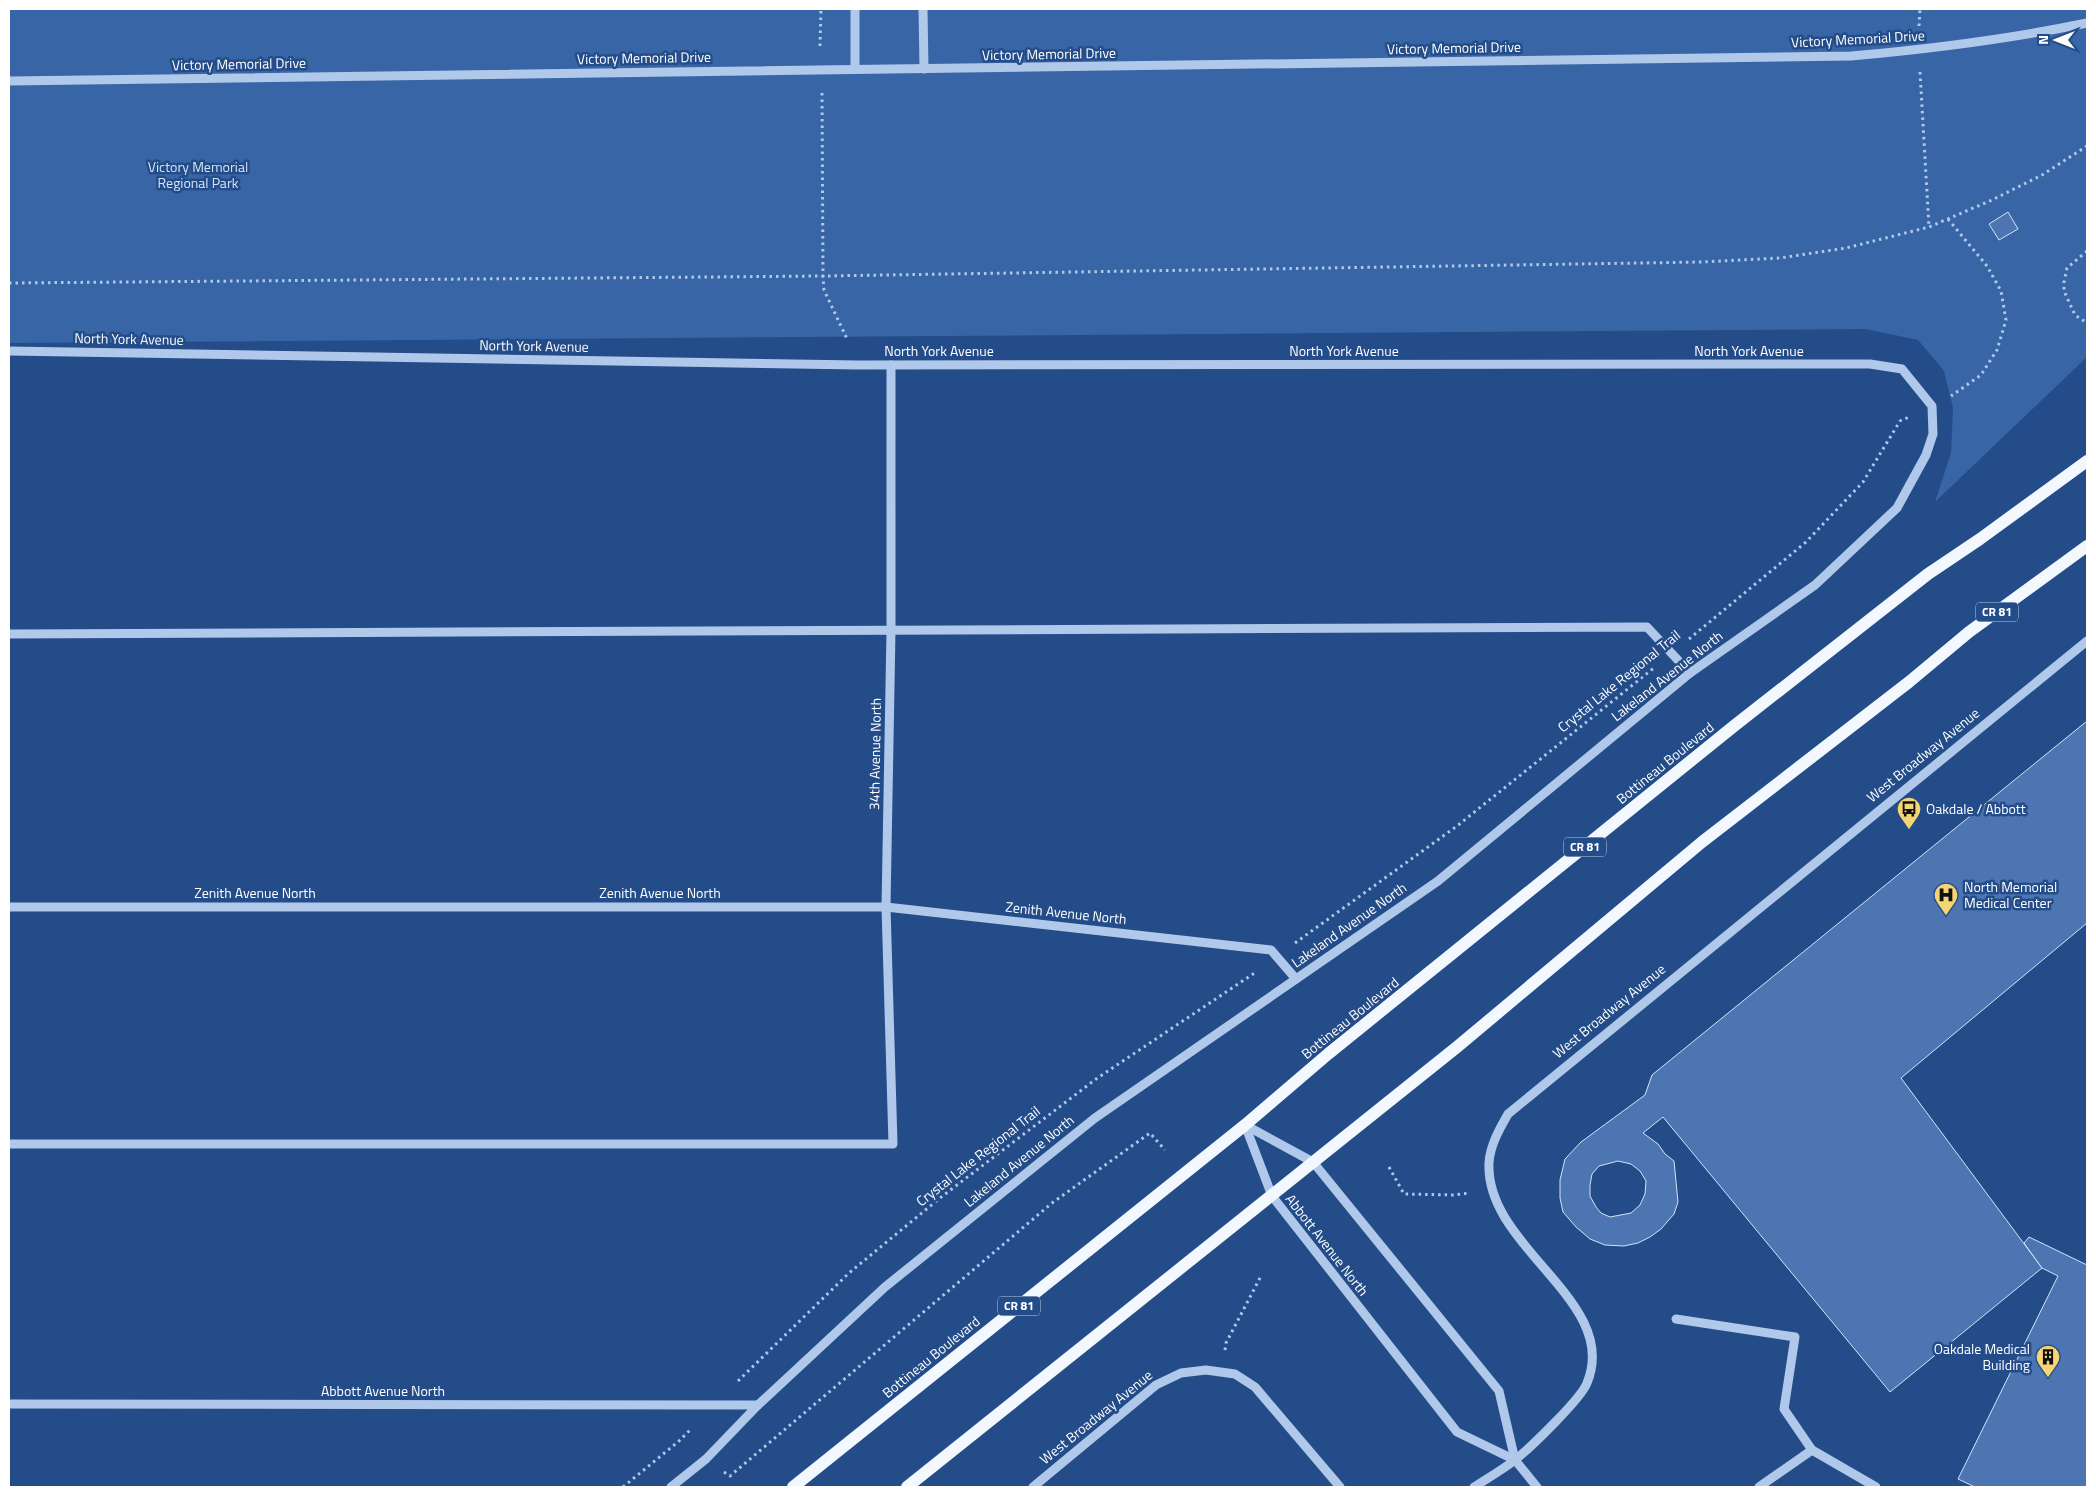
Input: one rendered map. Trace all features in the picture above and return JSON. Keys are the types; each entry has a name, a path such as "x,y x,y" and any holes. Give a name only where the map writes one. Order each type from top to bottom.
{"main road":[{"path":"2051,486 2087,454"},
{"name":"CR 81","path":"2051,486 2087,462"},
{"name":"Bottineau Boulevard","path":"793,1487 1245,1125 1328,1054 1734,726 1928,574 1980,539 2051,486"},
{"name":"CR 81","path":"907,1487 1457,1047 1702,842 1909,682 1969,632 2087,546"}],"street":[{"path":"855,9 855,69"},
{"path":"923,9 924,69"},
{"name":"Victory Memorial Drive","path":"9,81 1851,56 1971,44 2021,37 2087,23"},
{"name":"North York Avenue","path":"9,351 858,365 1870,364"},
{"name":"Lakeland Avenue North","path":"671,1487 706,1459 758,1405 885,1286 1095,1118 1438,881 1690,673 1815,585 1897,508 1926,455 1933,434 1932,406 1902,369 1870,364"},
{"name":"34th Avenue North","path":"9,1144 892,1144 886,907 891,631 891,365"},
{"path":"9,634 1646,627 1690,673"},
{"name":"West Broadway Avenue","path":"1474,1487 1515,1460 1567,1410 1587,1385 1593,1362 1592,1341 1584,1320 1502,1215 1492,1190 1489,1162 1496,1135 1508,1114 2087,641"},
{"name":"Zenith Avenue North","path":"9,907 886,907 1271,950 1296,979"},
{"name":"Abbott Avenue North","path":"1245,1125 1313,1162 1499,1391 1515,1460"},
{"name":"Abbott Avenue North","path":"1245,1125 1272,1196 1457,1432 1515,1460 1537,1487"},
{"path":"1676,1319 1795,1336 1784,1409 1812,1450 1876,1487"},
{"name":"West Broadway Avenue","path":"1033,1487 1156,1385 1181,1373 1206,1370 1235,1374 1255,1387 1340,1487"},
{"name":"Abbott Avenue North","path":"9,1404 758,1405"},
{"path":"1759,1487 1812,1450"}],"path":[{"path":"820,42 821,9"},
{"path":"1919,27 1920,9"},
{"path":"1920,76 1930,227"},
{"path":"822,92 824,290 858,365"},
{"path":"9,283 823,276 1702,262 1780,258 1846,248 1930,227 1992,200 2042,175 2087,146"},
{"path":"1944,401 1981,375 1997,350 2006,320 2001,291 1987,266 1948,220"},
{"path":"2087,251 2067,268 2064,291 2075,315 2087,323"},
{"name":"Crystal Lake Regional Trail","path":"1320,926 1457,826 1671,654 1806,542 1863,482 1900,421"},
{"name":"Crystal Lake Regional Trail","path":"754,1366 849,1273 940,1198 1096,1079 1236,987"},
{"path":"730,1476 1052,1203 1150,1133 1165,1150"},
{"path":"1389,1167 1404,1194 1454,1195"},
{"path":"1226,1343 1261,1276"},
{"path":"623,1487 679,1442"}],"green space":[{"name":"Victory Memorial Regional Park","path":"9,9 2087,9 2087,357 1935,502 1951,453 1953,408 1944,371 1918,340 1866,329 9,343"}],"building":[{"path":"2008,212 2018,229 1999,240 1989,224"},
{"path":"2087,721 2087,923 1901,1078 2042,1268 1890,1392 1663,1117 1643,1133 1658,1144 1665,1154 1674,1161 1678,1202 1674,1214 1661,1229 1638,1243 1624,1246 1605,1245 1590,1239 1563,1212 1560,1198 1560,1180 1565,1159 1581,1142 1645,1095 1652,1075","holes":["1618,1161 1631,1164 1640,1171 1646,1181 1645,1194 1640,1205 1631,1213 1610,1217 1601,1213 1590,1196 1592,1174 1599,1166"]},
{"name":"Oakdale Medical Building","path":"2029,1237 2087,1265 2087,1487 1975,1487 1958,1479 2058,1276 2042,1268 2024,1243"}],"place":[{"name":"Oakdale / Abbott","path":"1909,830"},
{"name":"North Memorial Medical Center","path":"1946,916"},
{"name":"Oakdale Medical Building","path":"2048,1378"}]}
